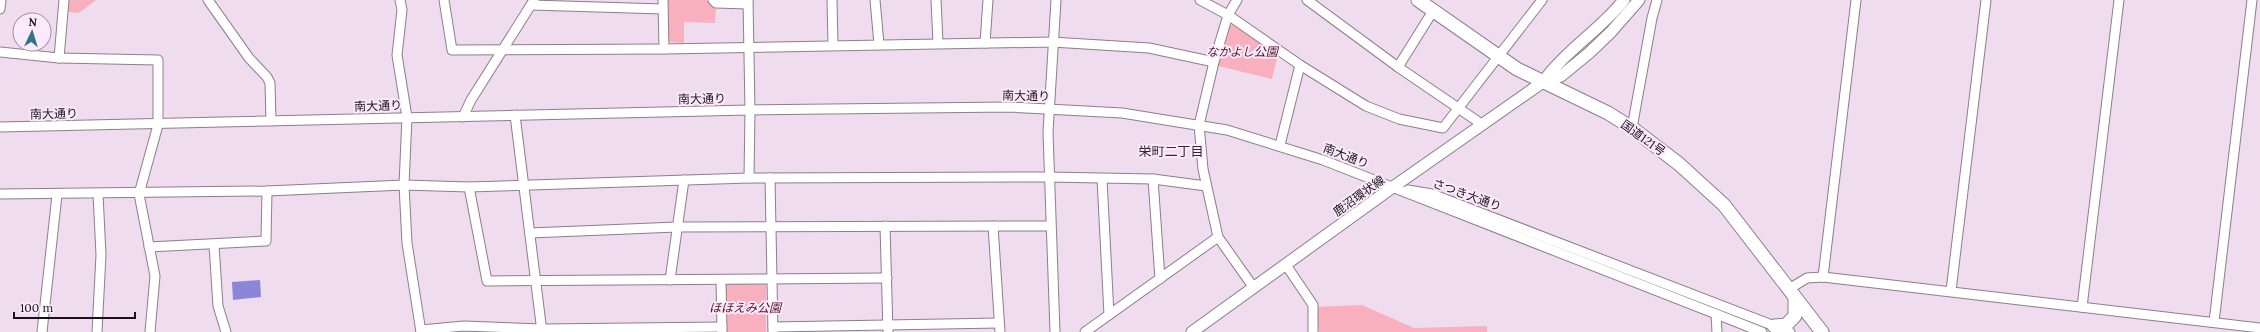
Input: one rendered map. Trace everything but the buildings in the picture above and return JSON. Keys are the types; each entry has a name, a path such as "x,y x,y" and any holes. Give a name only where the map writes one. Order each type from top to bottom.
{"highway":[{"name":"国道121号","path":"1428,4 1499,57 1543,82 1608,113 1632,128 1702,183 1724,205 1822,332"},
{"path":"1774,326 1786,325 1795,316 1792,293"}],"main road":[{"name":"鹿沼環状線","path":"1543,82 1553,68 1603,25 1624,0"},
{"name":"鹿沼環状線","path":"1192,332 1392,187 1543,82 1561,76 1589,53 1620,22 1639,0"}],"street":[{"path":"0,9 1,0"},
{"path":"59,58 64,0"},
{"path":"208,0 249,58 267,77 270,83 271,121"},
{"path":"400,0 402,10 397,55 407,117 404,185 407,243 421,331 464,326 542,330 722,330 721,280"},
{"path":"444,0 452,50 664,49 748,46 1052,42 1149,48 1214,62"},
{"path":"712,0 716,3 748,2 750,110 749,178"},
{"path":"832,0 833,45"},
{"path":"875,0 879,44"},
{"path":"936,0 938,43"},
{"path":"985,43 988,0"},
{"path":"1054,332 1048,177 1049,108 1052,42 1056,0"},
{"path":"1200,0 1228,15 1300,65 1366,106 1399,119 1442,128 1457,107 1499,57 1542,0"},
{"path":"1237,0 1228,15 1214,62 1199,125 1206,186 1218,237 1254,288"},
{"path":"1307,0 1398,67 1483,125"},
{"path":"1632,128 1652,18 1657,0"},
{"path":"1823,277 1856,0"},
{"path":"1951,291 1986,0"},
{"path":"2082,307 2119,0"},
{"path":"2214,322 2252,0"},
{"path":"463,116 471,100 533,3 663,4 664,49"},
{"path":"1398,67 1428,4"},
{"path":"0,52 59,58 158,60 158,125 139,194 155,276 150,332"},
{"path":"1280,146 1300,65"},
{"name":"南大通り","path":"0,127 158,125 407,117 750,110 1049,108 1122,113 1227,130 1280,146 1392,187"},
{"path":"515,115 542,330"},
{"path":"0,194 139,194 267,191 404,185 469,187 524,186 749,178 1048,177 1153,179 1206,186"},
{"path":"770,178 773,329 999,328 993,226"},
{"path":"1102,179 1109,315"},
{"path":"1153,179 1160,279"},
{"path":"670,280 684,180"},
{"path":"469,187 487,281 887,278"},
{"name":"さつき大通り","path":"1392,187 1762,332"},
{"name":"さつき大通り","path":"1392,187 1432,194 1790,332"},
{"path":"149,247 214,245 266,241 267,191"},
{"path":"97,332 101,255 98,194"},
{"path":"42,332 57,195"},
{"path":"886,226 888,328"},
{"path":"530,233 677,227 1050,226"},
{"path":"1085,332 1218,237"},
{"path":"214,245 218,306 226,332"},
{"path":"1286,265 1313,305 1313,332"},
{"path":"1792,293 1807,278 1823,277 2260,328"},
{"path":"1716,314 1717,332"}],"green space":[{"path":"69,0 96,0 79,13 68,12"},
{"path":"666,0 706,0 716,7 715,23 684,22 684,43 670,42 667,39"},
{"name":"なかよし公園","path":"1234,24 1278,54 1272,79 1218,66 1227,27"},
{"name":"ほほえみ公園","path":"729,281 761,281 766,285 766,332 724,332 725,285"},
{"path":"1362,305 1414,328 1487,326 1487,332 1319,332 1315,307"}],"shaded area":[{"path":"260,280 261,297 233,300 232,282"}],"district":[{"name":"栄町二丁目","path":"1171,151"}]}
